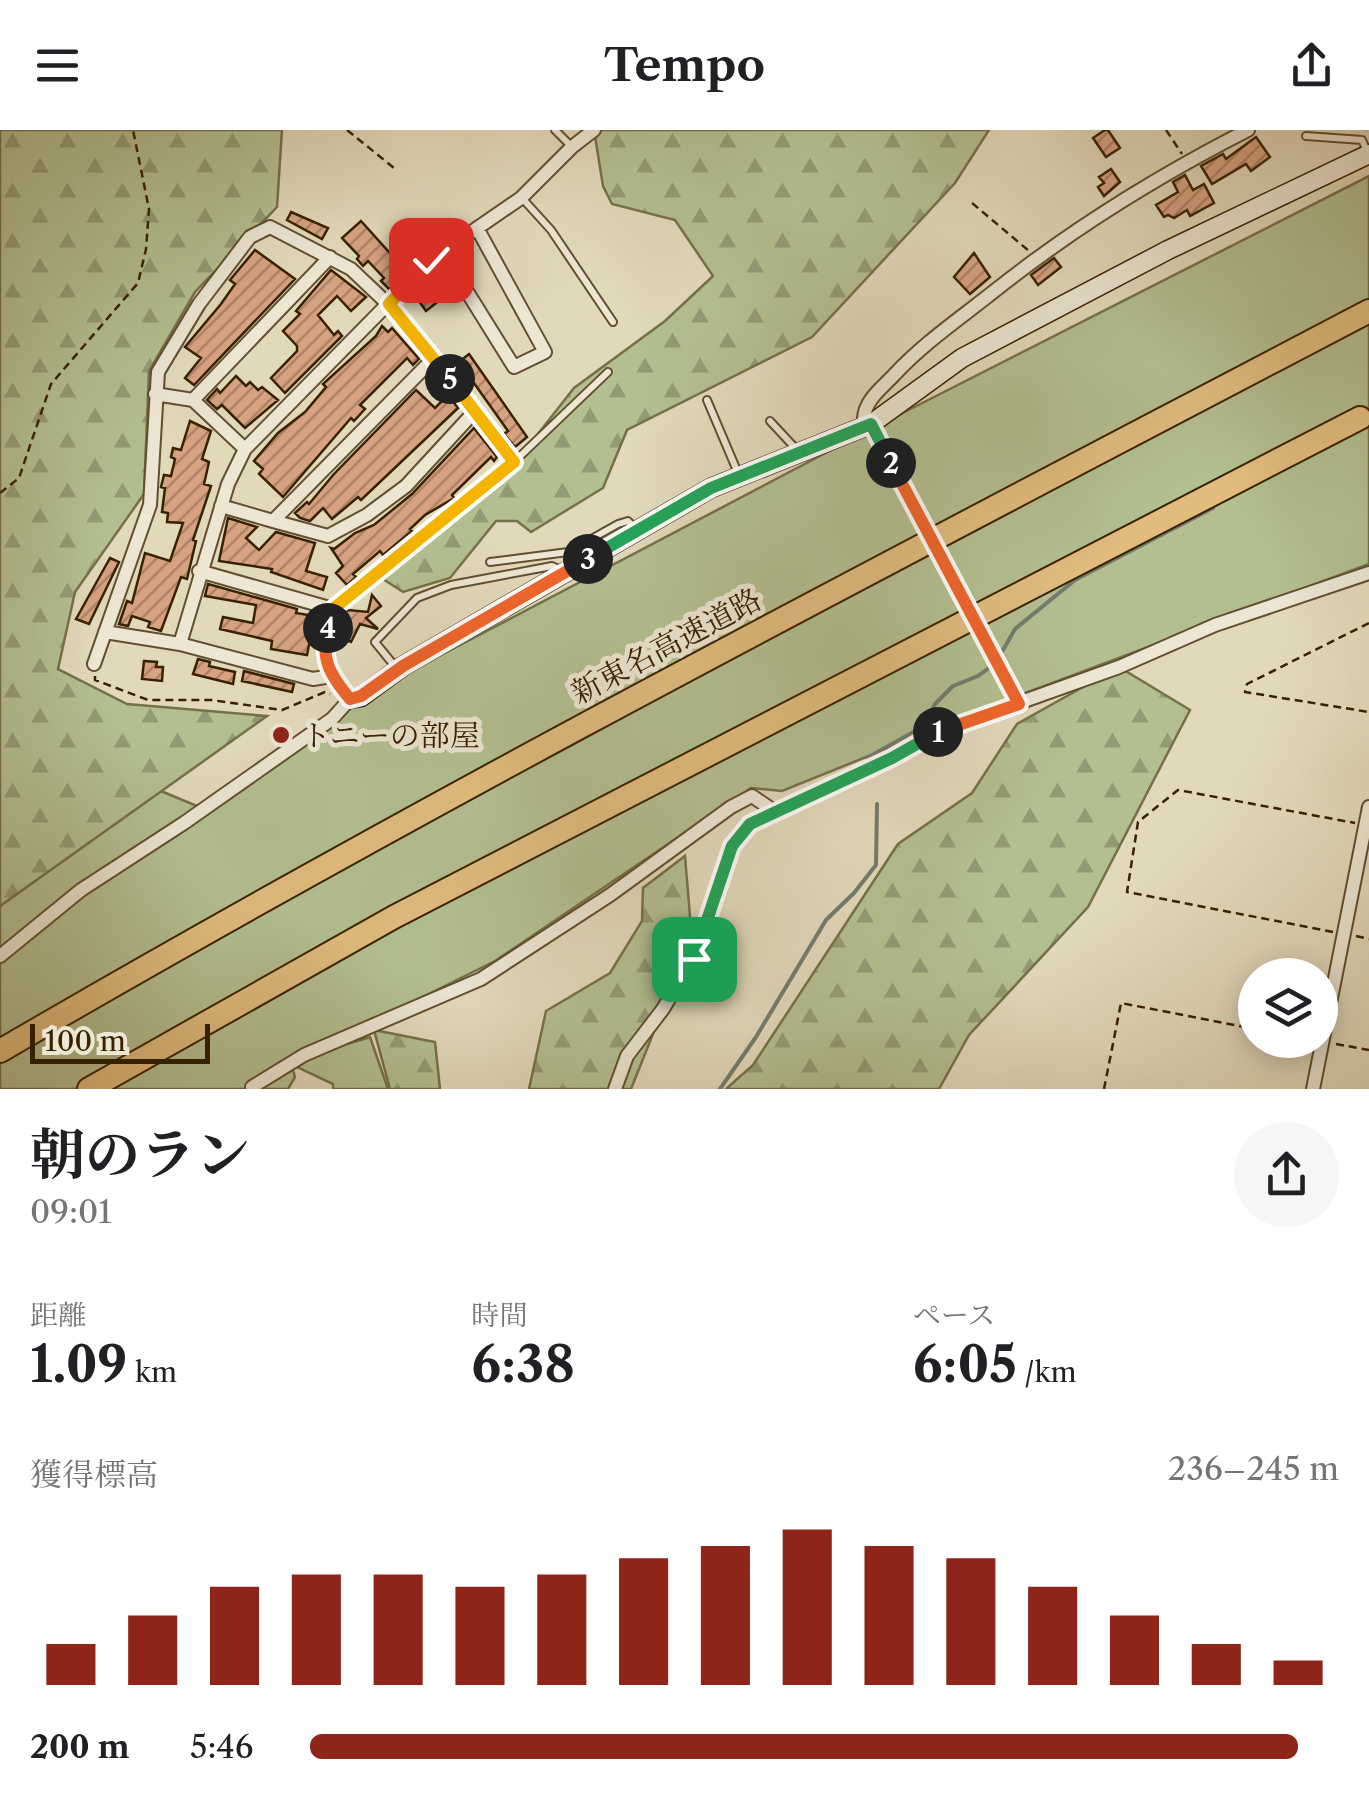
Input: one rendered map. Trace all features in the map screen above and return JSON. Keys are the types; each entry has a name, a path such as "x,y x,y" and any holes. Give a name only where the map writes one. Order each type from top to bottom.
{"highway":[{"name":"新東名高速道路","path":"0,1050 174,949 604,713 1369,311"},
{"path":"88,1089 394,917 1360,418"}],"street":[{"path":"180,644 221,506 245,449 431,260 522,198 594,130"},
{"path":"1019,704 871,424 864,418 868,402 921,346 1036,257 1188,162 1248,130"},
{"path":"0,956 81,890 184,824 332,719 350,699 361,696 398,670 711,488 871,424 962,358 1168,250 1369,154"},
{"path":"94,664 150,505 158,372 198,304 250,237 270,227 351,269 389,304 514,462 333,609 324,656 331,676 350,699"},
{"path":"443,253 514,366 546,352 477,228"},
{"path":"194,400 330,257"},
{"path":"273,521 433,358"},
{"path":"155,394 194,400 245,449"},
{"path":"221,506 328,536 367,515 406,486 476,410"},
{"path":"200,571 333,609"},
{"path":"615,1089 627,1056 694,959 732,846 750,824 892,758 938,732 1119,667 1215,625 1369,573"},
{"path":"106,632 180,644 314,679 331,676"},
{"path":"252,1087 304,1054 480,980 731,807 752,796 774,810"},
{"path":"1338,963 1369,808"},
{"path":"1313,1089 1319,1058"}],"lane":[{"path":"555,130 572,147"},
{"path":"1306,136 1362,140 1369,154"},
{"path":"522,198 552,230 613,322"},
{"path":"514,462 608,372"},
{"path":"707,400 739,477"},
{"path":"770,421 798,453"},
{"path":"490,562 568,552 618,524 628,522 638,530"},
{"path":"398,670 375,642 417,598 451,585 552,566 566,572"}],"path":[{"path":"0,493 19,478 51,384 138,283 149,210 132,130"},
{"path":"347,130 394,168"},
{"path":"1166,130 1188,162"},
{"path":"972,203 1036,257"},
{"path":"1369,623 1247,684 1245,692 1369,712"},
{"path":"94,664 95,680 148,700 210,700 282,710 325,692 350,699"},
{"path":"1366,833 1178,790 1138,822 1127,892 1369,938"},
{"path":"1104,1089 1121,1003 1238,1026"},
{"path":"1338,1045 1369,1050"}],"green space":[{"path":"0,130 282,130 277,207 195,292 149,371 144,494 75,592 58,669 127,704 267,716 0,906"},
{"path":"594,130 989,130 955,183 812,337 627,430 603,488 531,532 517,521 496,521 450,578 403,592 383,579 451,522 527,448 574,388 665,321 713,276 675,220 612,204 603,186"},
{"path":"1369,176 1369,564 1012,698 782,791 751,788 495,961 298,1059 370,1037 388,1089 333,1089 333,1084 291,1064 295,1077 288,1089 0,1089 0,906 161,791 204,809 361,697 879,425"},
{"path":"1119,667 1190,710 1088,907 969,1035 939,1089 726,1089 753,1065 898,844 972,793 1017,724"},
{"path":"685,856 690,916 663,1009 631,1089 529,1089 546,1011 610,973 642,921 643,888"},
{"path":"374,1030 435,1042 440,1089 390,1089"}],"building":[{"path":"1105,130 1120,148 1106,157 1093,138"},
{"path":"1256,137 1270,157 1251,171 1246,164 1212,184 1201,166 1223,154 1226,159"},
{"path":"1111,169 1120,182 1104,196 1098,187 1104,183 1099,177"},
{"path":"1185,175 1193,190 1204,184 1214,203 1190,216 1187,210 1174,218 1164,217 1156,205 1178,192 1173,182"},
{"path":"291,212 328,228 322,239 287,220"},
{"path":"361,221 406,271 389,289 381,281 384,278 368,261 363,266 342,238"},
{"path":"255,250 295,279 194,385 185,378 201,358 185,347 221,304 235,284 230,280"},
{"path":"974,253 990,277 970,294 954,277"},
{"path":"1054,258 1061,267 1038,285 1031,275"},
{"path":"440,266 454,289 426,311 414,294 438,277 434,271"},
{"path":"331,270 366,297 351,311 337,296 318,315 334,335 338,331 342,336 285,393 271,378 297,351 297,346 283,331"},
{"path":"382,326 388,332 392,328 419,359 413,365 407,358 360,405 365,409 354,421 351,418 283,497 259,474 263,469 254,461 278,433 305,412 326,387 323,384"},
{"path":"469,354 527,437 515,447 459,362"},
{"path":"236,376 246,386 250,382 258,390 262,387 278,400 245,428 222,405 217,409 207,400"},
{"path":"416,390 435,408 448,395 458,408 361,500 358,497 332,519 323,508 310,521 300,518 295,513 309,504"},
{"path":"190,421 211,431 202,459 209,462 204,484 211,486 193,540 196,541 187,579 181,577 161,631 132,616 128,626 119,624 127,601 132,603 145,553 170,561 183,523 167,522 168,513 162,512 165,488 161,487 164,475 171,476 173,448 181,450"},
{"path":"474,428 497,457 494,461 491,457 452,495 454,498 425,515 383,555 380,551 353,574 356,577 347,585 336,573 343,566 331,548 374,525 412,494"},
{"path":"228,518 257,527 246,538 259,550 276,532 315,543 306,571 327,577 323,590 271,572 272,569 219,561"},
{"path":"110,558 119,562 89,624 76,619"},
{"path":"208,584 320,617 316,630 312,629 307,655 271,649 272,641 220,629 223,617 253,623 256,605 205,596"},
{"path":"372,595 381,606 366,618 378,629 360,624 351,642 338,637 342,615 348,610 368,612"},
{"path":"198,659 235,672 233,684 193,674"},
{"path":"144,661 163,667 162,681 142,679"},
{"path":"244,671 294,684 292,692 242,681"}],"waterway":[{"path":"999,657 1015,629 1075,580 1213,508"},
{"path":"867,758 924,726 935,704 953,686 993,665"},
{"path":"720,1089 826,920 876,865 877,804"}],"place":[{"name":"トニーの部屋","path":"281,735"}],"route":[{"path":"431,260 389,304 514,462 333,609 324,656 331,676 350,699 711,488 871,424 1019,704 938,732 892,758 750,824 732,846 694,959"}]}
